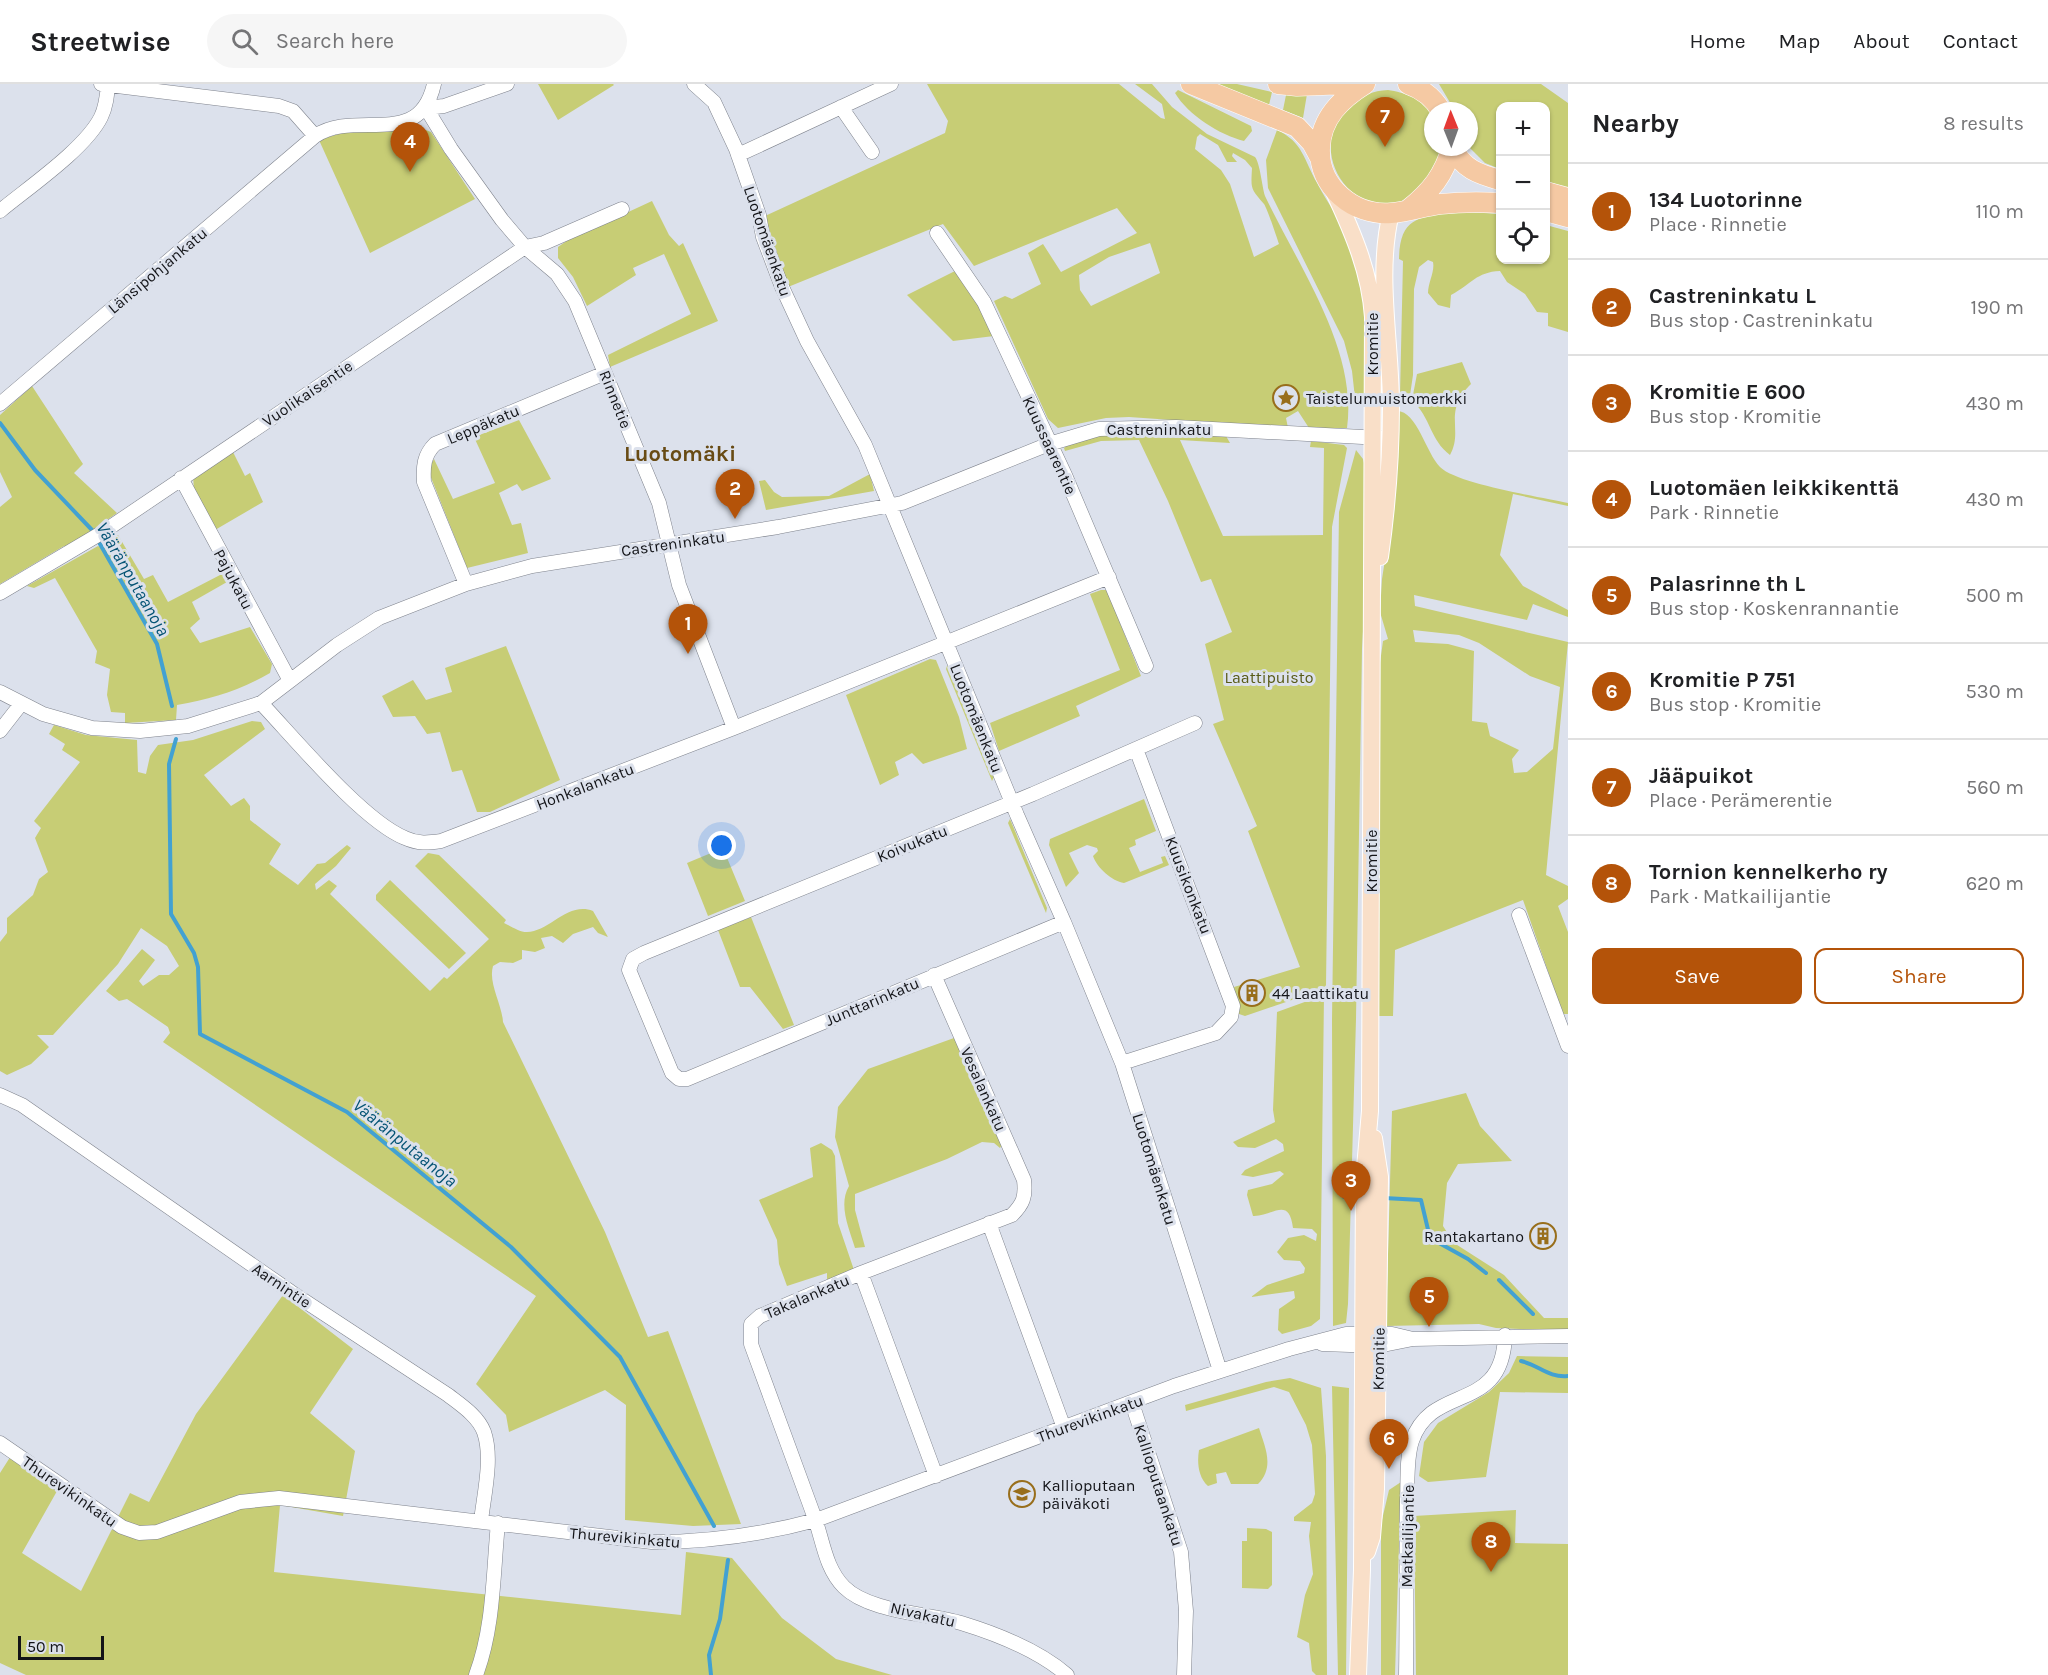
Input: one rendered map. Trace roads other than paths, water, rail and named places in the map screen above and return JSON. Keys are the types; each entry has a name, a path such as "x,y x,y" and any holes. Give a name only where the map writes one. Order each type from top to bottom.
{"highway":[{"path":"1191,84 1297,127 1312,142 1335,192 1362,209 1399,212 1458,203 1496,203"},
{"path":"1278,84 1297,86 1348,84"},
{"path":"1319,156 1320,136 1326,121 1345,98 1365,84"},
{"path":"1408,84 1432,102"},
{"path":"1399,212 1423,198 1442,175 1449,156"},
{"path":"1457,156 1470,170 1496,179"},
{"path":"1550,193 1568,198"},
{"path":"1550,212 1568,217"}],"main road":[{"path":"1430,84 1437,102"},
{"name":"Kromitie","path":"1335,192 1354,235 1371,292 1370,1111 1364,1179 1370,1340 1358,1675"},
{"name":"Kromitie","path":"1372,611 1388,499 1391,405 1385,247 1399,212"}],"street":[{"path":"0,211 80,144 96,126 105,104 104,84 279,106 292,111 315,136 339,126 405,122 426,108 444,106 507,84"},
{"path":"426,108 434,84"},
{"name":"Luotomäenkatu","path":"694,84 714,102 738,155 763,237 802,332 862,438 1122,1063 1220,1371"},
{"path":"738,155 891,84"},
{"path":"841,107 872,152"},
{"name":"Rinnetie","path":"426,108 475,184 525,247 557,274 575,301 659,503 679,585 734,728"},
{"name":"Länsipohjankatu","path":"0,403 315,136"},
{"name":"Vuolikaisentie","path":"0,593 103,532 525,247 544,243 622,209"},
{"name":"Kuussaarentie","path":"937,233 984,302 1109,577 1146,666"},
{"name":"Leppäkatu","path":"466,584 424,482 423,467 427,451 435,444 605,373"},
{"name":"Castreninkatu","path":"0,692 43,714 92,728 140,731 188,726 261,703 289,679 378,618 466,584 531,566 778,527 890,506 945,487 1048,444 1099,429 1139,426 1389,438"},
{"name":"Pajukatu","path":"181,478 289,679"},
{"name":"Honkalankatu","path":"261,703 367,812 404,838 425,844 441,841 734,728 1109,577"},
{"path":"0,731 21,704"},
{"name":"Koivukatu","path":"680,1079 672,1073 629,970 630,963 644,953 1012,802 1195,723"},
{"name":"Kuusikonkatu","path":"1122,1063 1216,1033 1229,1022 1233,1006 1136,749"},
{"path":"1519,915 1568,1046"},
{"name":"Junttarinkatu","path":"680,1079 687,1080 1064,922"},
{"name":"Vesalankatu","path":"934,975 1024,1180 1026,1194 1023,1204"},
{"name":"Aarnintie","path":"0,1095 22,1105 291,1292 448,1395 470,1412 484,1432 488,1452 481,1521"},
{"name":"Takalankatu","path":"816,1520 751,1344 749,1332 751,1324 760,1316 861,1273 1012,1215 1023,1204"},
{"path":"989,1224 1064,1428"},
{"path":"861,1273 936,1476"},
{"name":"Thurevikinkatu","path":"0,1443 122,1527 139,1533 157,1532 240,1502 279,1498 652,1542 691,1542 774,1531 816,1520 1220,1371 1346,1334 1370,1340 1392,1334 1413,1340 1505,1335 1568,1336"},
{"name":"Matkailijantie","path":"1406,1675 1407,1513 1412,1441 1426,1418 1440,1407 1483,1387 1499,1371 1505,1335"},
{"name":"Kallioputaankatu","path":"1132,1403 1176,1530 1181,1552 1186,1611 1184,1675"},
{"name":"Nivakatu","path":"816,1520 833,1574 845,1588 863,1599 960,1623 1011,1641 1055,1665 1067,1675"},
{"path":"476,1675 484,1655 498,1523"}],"waterway":[{"name":"Vääränputaanoja","path":"0,423 35,470 92,530 157,644 172,706"},
{"name":"Vääränputaanoja","path":"176,739 169,764 171,914 194,953 198,967 200,1034 347,1112 511,1247 620,1357 714,1526"},
{"path":"1344,1197 1350,1197"},
{"path":"1384,1198 1421,1200 1430,1238 1468,1259 1486,1273"},
{"path":"1499,1280 1533,1314"},
{"path":"1521,1361 1555,1375 1568,1376"},
{"name":"Vääränputaanoja","path":"711,1675 709,1655 720,1619 728,1560"}],"place":[{"name":"Jääpuikot","path":"1385,147"},
{"name":"Luotomäen leikkikenttä","path":"410,172"},
{"name":"Taistelumuistomerkki","path":"1286,398"},
{"name":"Castreninkatu L","path":"735,519"},
{"name":"134 Luotorinne","path":"688,654"},
{"name":"44 Laattikatu","path":"1252,993"},
{"name":"Kromitie E 600","path":"1351,1211"},
{"name":"Rantakartano","path":"1543,1236"},
{"name":"Palasrinne th L","path":"1429,1327"},
{"name":"Kromitie P 751","path":"1389,1469"},
{"name":"Kallioputaan päiväkoti","path":"1022,1494"},
{"name":"Tornion kennelkerho ry","path":"1491,1572"}],"district":[{"name":"Luotomäki","path":"680,453"}],"park label":[{"name":"Laattipuisto","path":"1269,677"}]}
